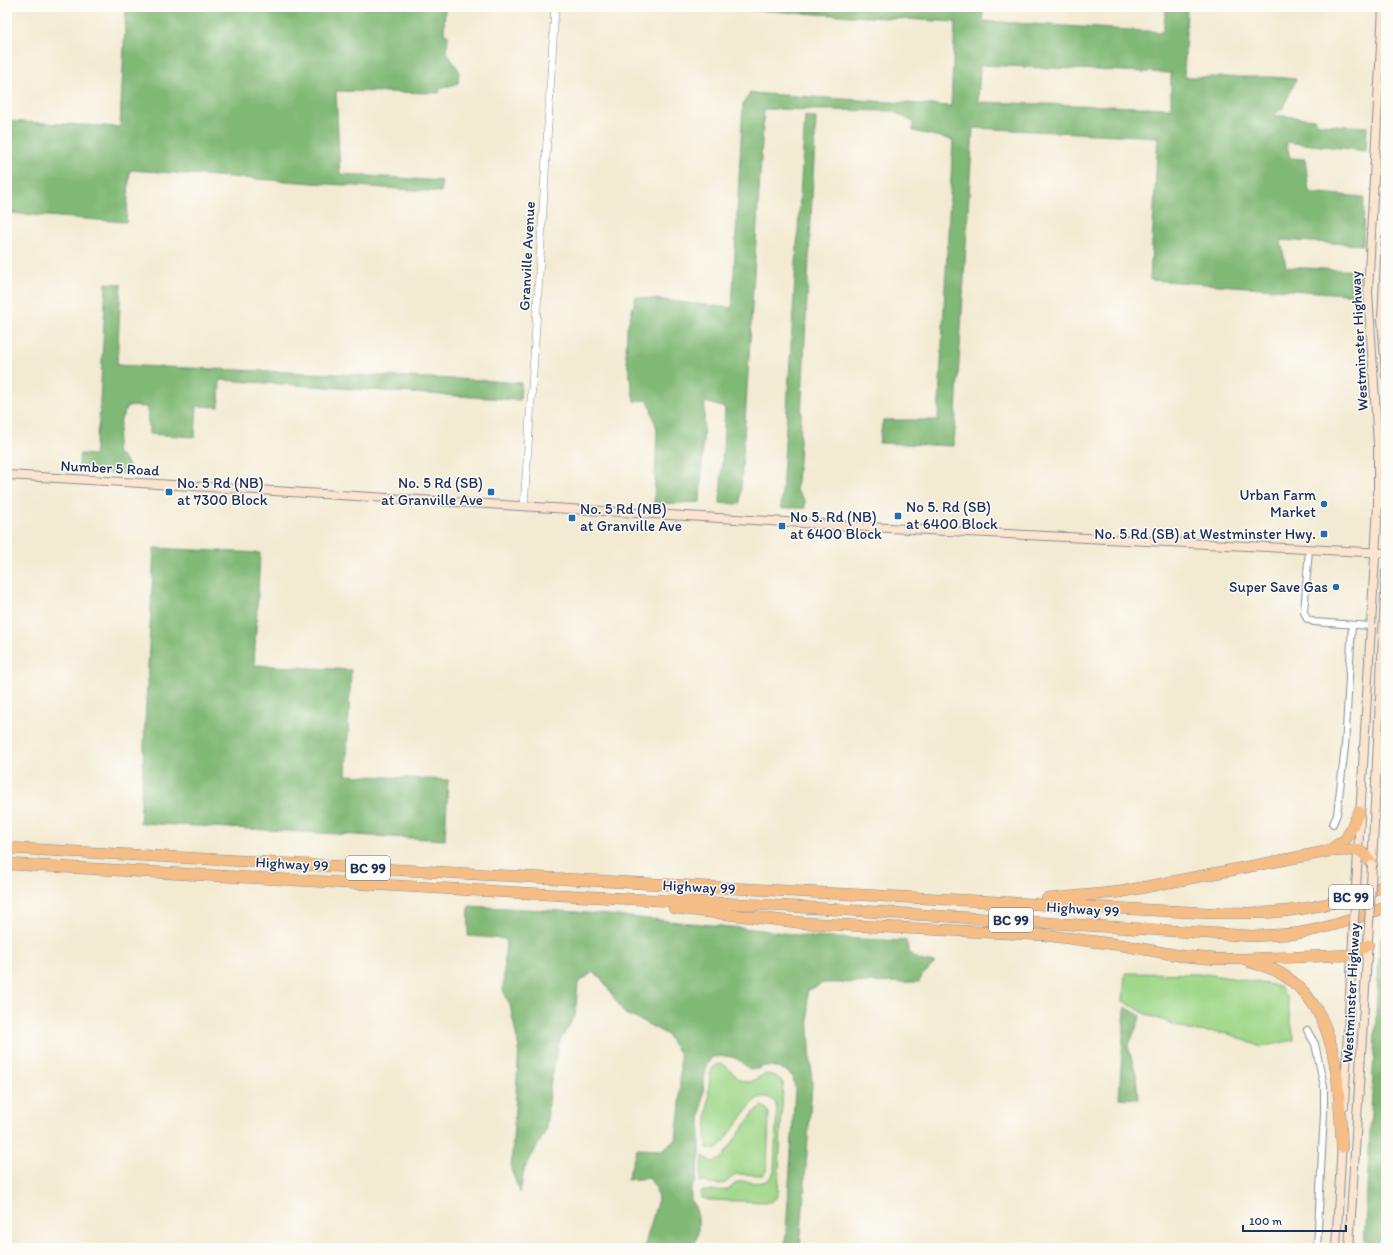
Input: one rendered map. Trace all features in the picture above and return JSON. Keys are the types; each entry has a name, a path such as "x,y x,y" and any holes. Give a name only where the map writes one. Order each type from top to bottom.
{"highway":[{"path":"1329,851 1346,839 1359,812"},
{"name":"Highway 99","path":"7,848 1208,913 1275,912 1316,906 1386,885"},
{"path":"1027,904 1051,899 1120,892 1329,851 1358,850 1365,855 1372,865"},
{"name":"Highway 99","path":"7,864 782,906 1252,936 1299,933 1355,919 1386,907"},
{"path":"632,899 672,908 804,923 1044,935 1121,945 1182,956 1244,959 1352,955 1368,945"},
{"path":"1244,959 1278,972 1300,987 1313,1003 1321,1018 1328,1034 1337,1069 1342,1148"}],"main road":[{"name":"Westminster Highway","path":"1336,1248 1359,812 1372,626 1378,505 1378,444 1368,292 1383,7"},
{"name":"Westminster Highway","path":"1386,238 1382,319 1386,376"},
{"name":"Number 5 Road","path":"7,475 868,527 1386,553"},
{"name":"Westminster Highway","path":"1349,1248 1368,945 1386,572"}],"street":[{"name":"Granville Avenue","path":"524,506 555,7"},
{"path":"1308,550 1305,616 1310,621 1314,622 1372,626"},
{"path":"1333,824 1337,814 1345,747 1352,625"},
{"name":"Westminster Highway","path":"1306,1030 1315,1044 1324,1086 1317,1248"}],"green space":[{"path":"126,7 445,7 444,34 448,34 447,53 459,70 458,83 440,89 439,93 336,91 340,174 442,181 441,192 130,170 126,222 7,213 7,121 120,127"},
{"path":"750,7 983,7 983,21 1163,32 1166,7 1187,7 1184,77 1271,77 1296,79 1283,108 1273,115 1314,119 1319,124 1367,127 1366,151 1286,142 1290,158 1305,159 1309,192 1364,197 1363,245 1281,240 1286,267 1360,271 1359,295 1150,280 1158,137 973,128 954,446 879,443 883,420 938,420 953,140 913,131 913,122 893,111 764,109 740,504 720,503 725,408 705,402 700,502 654,504 657,429 648,400 634,401 626,355 627,328 636,297 732,308 743,104 750,93 951,106 955,22 750,10","holes":["980,65 1171,73 1171,108 978,102"]},
{"path":"805,116 816,118 799,460 796,490 805,500 805,508 781,508"},
{"path":"106,283 121,284 117,365 521,383 520,400 220,380 219,407 197,406 195,437 149,434 147,407 128,406 121,419 116,451 129,465 129,474 78,471 80,454 94,455 99,421"},
{"path":"154,548 260,553 254,665 351,670 346,775 448,780 445,840 140,823"},
{"path":"1386,800 1386,876 1380,878"},
{"path":"469,906 578,912 762,930 812,937 906,941 910,954 919,960 935,963 922,976 919,982 823,983 807,991 812,1085 800,1248 785,1248 795,1089 793,1077 785,1070 771,1066 763,1066 758,1069 749,1069 733,1057 724,1056 712,1057 706,1066 700,1120 700,1152 696,1181 691,1189 691,1200 698,1217 698,1232 694,1248 644,1248 658,1199 656,1188 649,1178 627,1180 637,1149 661,1150 676,1140 680,1104 680,1054 666,1034 625,1014 601,978 593,972 578,983 575,1016 559,1042 550,1086 546,1130 524,1170 520,1193 511,1169 519,1048 510,1005 503,990 506,939 468,936"},
{"path":"1386,934 1386,1248 1364,1248 1380,937"},
{"path":"1125,973 1206,974 1279,986 1287,998 1294,1040 1261,1047 1229,1034 1189,1030 1146,1014 1123,1001"},
{"path":"1125,1007 1141,1016 1128,1047 1136,1074 1138,1099 1119,1098"},
{"path":"721,1064 743,1081 752,1081 769,1074 777,1077 783,1083 778,1192 776,1198 770,1202 708,1200 701,1197 700,1193 702,1191 728,1190 740,1181 764,1181 772,1176 774,1171 777,1109 774,1101 768,1097 760,1097 753,1102 719,1148 714,1150 707,1148 706,1134 710,1073 714,1066"},
{"path":"762,1106 767,1109 769,1114 767,1167 763,1175 736,1174 725,1183 720,1184 709,1184 704,1181 700,1182 703,1156 713,1162 721,1159 755,1111"}],"place":[{"name":"No. 5 Rd (NB) at 7300 Block","path":"169,492"},
{"name":"No. 5 Rd (SB) at Granville Ave","path":"491,492"},
{"name":"Urban Farm Market","path":"1324,504"},
{"name":"No 5. Rd (SB) at 6400 Block","path":"898,516"},
{"name":"No. 5 Rd (NB) at Granville Ave","path":"572,518"},
{"name":"No 5. Rd (NB) at 6400 Block","path":"782,526"},
{"name":"No. 5 Rd (SB) at Westminster Hwy.","path":"1324,534"},
{"name":"Super Save Gas","path":"1336,587"}]}
